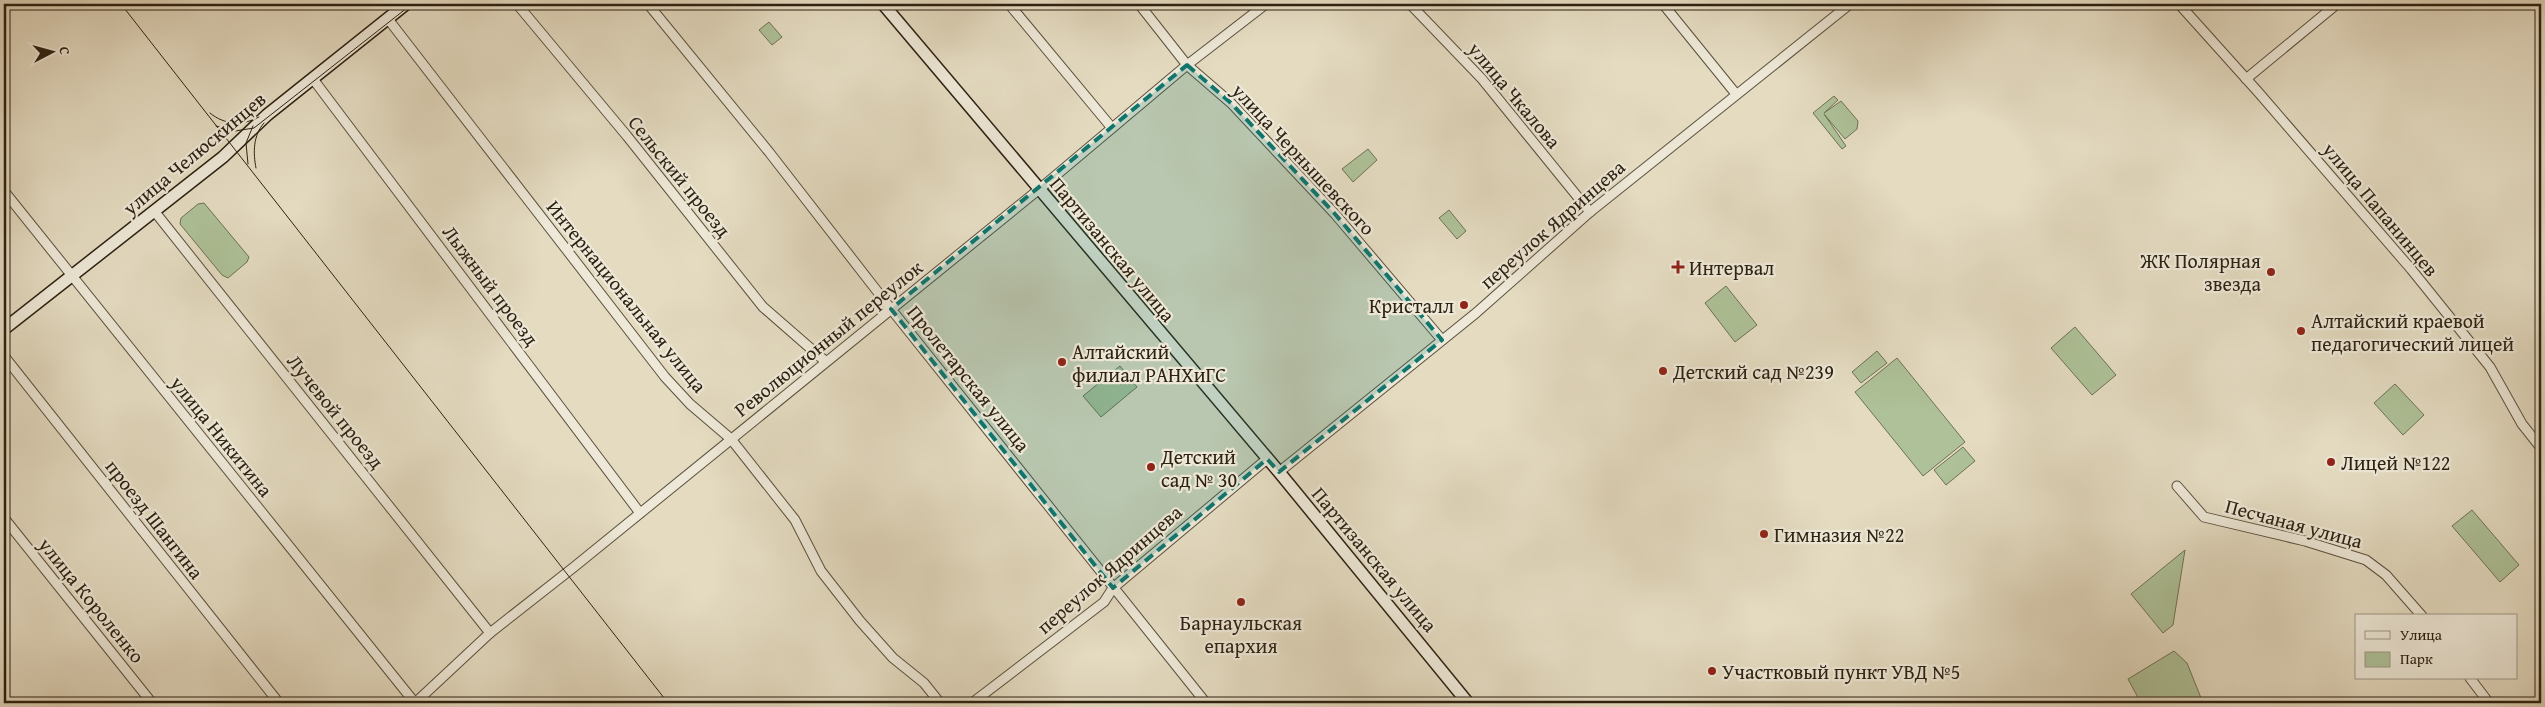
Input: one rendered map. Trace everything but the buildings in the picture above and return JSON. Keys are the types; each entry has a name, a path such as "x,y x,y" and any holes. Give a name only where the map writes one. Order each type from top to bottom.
{"main road":[{"name":"улица Челюскинцев","path":"4,329 155,212 223,157 268,115 406,4"},
{"name":"Партизанская улица","path":"883,4 1038,190 1279,472 1468,703"}],"street":[{"name":"Сельский проезд","path":"516,4 627,136 763,307 825,361"},
{"name":"Пролетарская улица","path":"648,4 769,152 891,309 1206,703"},
{"path":"1008,4 1112,128"},
{"name":"улица Чернышевского","path":"1140,4 1187,64 1231,104 1335,214 1442,340"},
{"name":"Революционный переулок","path":"415,703 490,633 1038,190 1187,64 1266,4"},
{"name":"улица Чкалова","path":"1410,4 1482,79 1590,212"},
{"path":"1663,4 1736,94"},
{"name":"переулок Ядринцева","path":"1279,472 1442,340 1590,212 1850,4"},
{"name":"улица Папанинцев","path":"2179,4 2411,269 2490,367 2522,424 2541,448"},
{"path":"2246,80 2337,4"},
{"name":"Интернациональная улица","path":"388,19 665,377 690,404 732,439 795,520 821,571 860,621 893,658 924,683 940,703"},
{"name":"Лыжный проезд","path":"313,79 640,513"},
{"name":"улица Никитина","path":"4,191 415,703"},
{"name":"Лучевой проезд","path":"155,212 490,633"},
{"name":"проезд Шангина","path":"4,356 279,703"},
{"name":"переулок Ядринцева","path":"972,703 1104,602 1113,588 1267,459"},
{"name":"Песчаная улица","path":"2178,486 2204,517 2304,541 2366,560 2386,575 2420,614"},
{"name":"улица Короленко","path":"4,518 152,703"},
{"path":"2472,680 2490,703"}],"highlighted area":[{"path":"1187,65 1231,103 1335,214 1442,340 1279,472 1267,459 1113,588 891,309"}],"green space":[{"path":"769,22 782,37 772,45 759,30"},
{"path":"1834,96 1838,100 1824,113 1841,101 1858,121 1857,129 1845,139 1824,114 1846,146 1842,149 1813,113"},
{"path":"1368,149 1377,160 1353,182 1342,169"},
{"path":"204,203 249,257 247,262 228,278 222,275 180,224 181,218 198,204"},
{"path":"1449,210 1466,231 1457,239 1439,218"},
{"path":"1726,286 1757,325 1735,342 1705,303"},
{"path":"2075,327 2116,375 2092,395 2051,348"},
{"path":"1877,351 1887,363 1861,383 1852,372"},
{"path":"1897,358 1965,442 1923,476 1855,392"},
{"path":"1120,366 1137,387 1101,417 1083,396"},
{"path":"2395,384 2424,415 2403,435 2374,403"},
{"path":"1963,447 1975,461 1946,485 1934,470"},
{"path":"2472,510 2519,565 2500,582 2452,526"},
{"path":"2185,550 2173,625 2163,633 2131,594"},
{"path":"2174,651 2187,663 2203,703 2141,703 2128,679"}],"tram line":[{"path":"121,4 668,703"},
{"path":"216,126 235,131 254,128 412,4"},
{"path":"210,113 221,120 234,123 247,122 259,117"},
{"path":"256,168 255,144 260,128 264,123"},
{"path":"248,164 246,143 253,126"}],"place":[{"name":"Интервал","path":"1678,267"},
{"name":"ЖК Полярная звезда","path":"2271,272"},
{"name":"Кристалл","path":"1464,305"},
{"name":"Алтайский краевой педагогический лицей","path":"2301,331"},
{"name":"Алтайский филиал РАНХиГС","path":"1062,362"},
{"name":"Детский сад №239","path":"1663,371"},
{"name":"Лицей №122","path":"2331,462"},
{"name":"Детский сад № 30","path":"1151,467"},
{"name":"Гимназия №22","path":"1764,534"},
{"name":"Барнаульская епархия","path":"1241,602"},
{"name":"Участковый пункт УВД №5","path":"1712,671"}]}
